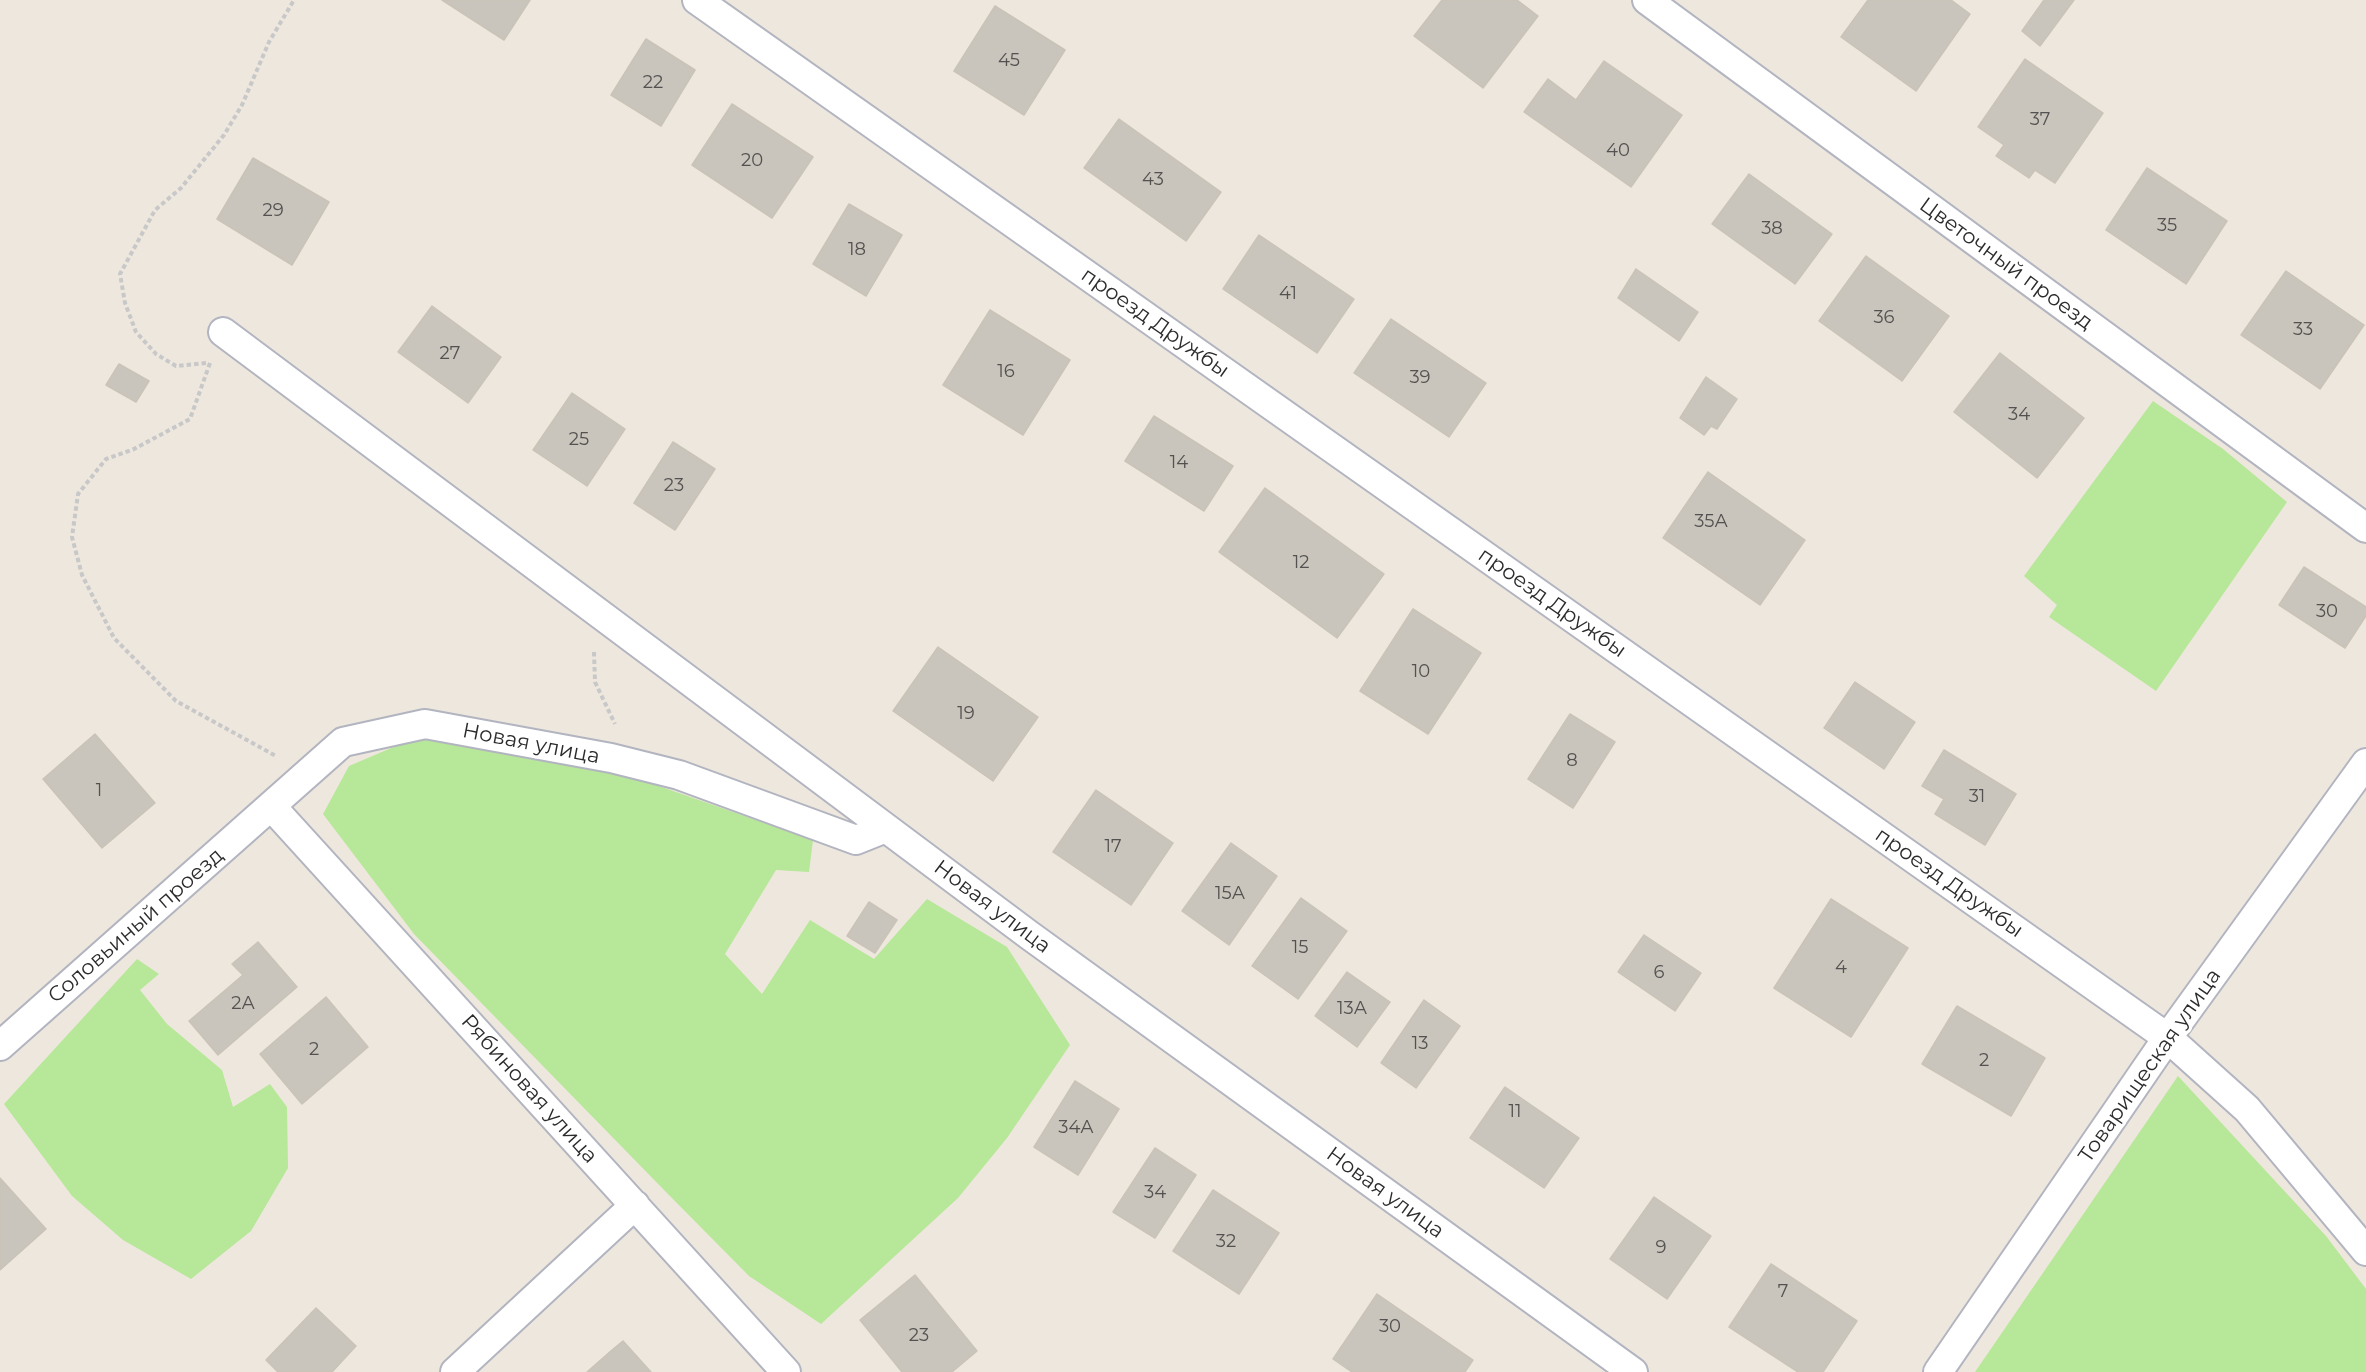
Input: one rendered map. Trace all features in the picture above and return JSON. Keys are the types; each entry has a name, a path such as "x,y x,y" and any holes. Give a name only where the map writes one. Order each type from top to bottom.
{"street":[{"name":"проезд Дружбы","path":"697,0 2168,1038 2247,1109 2366,1251"},
{"name":"Цветочный проезд","path":"1647,0 2366,528"},
{"path":"223,332 886,828"},
{"name":"Новая улица","path":"271,806 343,742 425,724 611,758 680,775 856,840 886,828 1038,942 1634,1372"},
{"name":"Товарищеская улица","path":"1938,1372 2168,1038 2366,763"},
{"name":"Соловьиный проезд","path":"0,1046 271,806"},
{"name":"Рябиновая улица","path":"271,806 786,1372"},
{"path":"455,1372 634,1205"}],"path":[{"path":"210,363 176,366 156,354 136,332 124,303 120,274 155,210 181,188 224,135 242,105 269,42 294,0"},
{"path":"223,332 190,418 134,448 106,459 78,494 72,537 82,575 114,638 176,701 279,757"},
{"path":"583,601 593,621 596,682 613,722 619,729"}],"green space":[{"path":"2153,401 2223,449 2287,502 2156,691 2049,617 2057,605 2024,576"},
{"path":"417,737 616,771 813,840 809,872 776,870 725,954 762,994 810,920 874,959 927,899 1007,947 1070,1045 1007,1138 958,1198 821,1324 749,1276 414,934 323,814 349,766"},
{"path":"137,959 159,974 140,990 167,1024 222,1070 233,1107 270,1084 287,1107 288,1168 251,1231 191,1279 123,1240 72,1196 4,1104"},
{"path":"2178,1076 2326,1236 2366,1289 2366,1372 1975,1372"}],"building":[{"path":"442,0 530,0 504,40"},
{"path":"1442,0 1517,0 1538,16 1483,88 1414,36"},
{"path":"1868,0 1951,0 1970,14 1916,91 1841,37"},
{"path":"2044,0 2074,0 2040,46 2022,31"},
{"path":"995,6 1065,50 1024,115 954,71"},
{"path":"646,39 695,70 661,126 611,95"},
{"path":"2025,59 2103,113 2055,183 2035,170 2029,178 1996,156 2004,145 1978,127"},
{"path":"1604,61 1682,115 1631,187 1524,112 1548,79 1576,100"},
{"path":"732,104 813,157 772,218 692,165"},
{"path":"1119,119 1221,192 1186,241 1084,168"},
{"path":"253,158 329,202 292,265 217,219"},
{"path":"2147,168 2227,221 2186,284 2106,230"},
{"path":"1749,174 1832,234 1795,284 1712,224"},
{"path":"849,204 902,235 866,296 813,264"},
{"path":"1259,235 1354,299 1317,353 1223,289"},
{"path":"1866,256 1949,316 1902,381 1819,321"},
{"path":"1636,269 1698,312 1679,341 1618,298"},
{"path":"2286,271 2364,325 2320,389 2241,335"},
{"path":"432,306 501,357 468,403 398,352"},
{"path":"990,310 1070,360 1023,435 943,385"},
{"path":"1391,319 1486,383 1449,437 1354,373"},
{"path":"2000,353 2084,418 2037,478 1954,412"},
{"path":"119,364 149,381 136,402 106,385"},
{"path":"1706,377 1737,399 1717,429 1711,426 1704,435 1680,418"},
{"path":"572,393 625,429 587,486 533,450"},
{"path":"1154,416 1233,466 1204,511 1125,461"},
{"path":"673,442 715,469 675,530 634,503"},
{"path":"1708,472 1805,540 1760,605 1663,538"},
{"path":"1265,488 1384,574 1337,638 1219,552"},
{"path":"2304,567 2366,607 2366,616 2345,648 2279,605"},
{"path":"1413,609 1481,653 1428,734 1360,691"},
{"path":"938,647 1038,717 993,781 893,711"},
{"path":"1855,682 1915,722 1884,769 1824,728"},
{"path":"1570,714 1615,742 1573,808 1528,779"},
{"path":"95,734 155,803 102,848 43,779"},
{"path":"1944,750 2016,794 1985,845 1935,814 1944,799 1922,786"},
{"path":"1096,790 1173,843 1131,905 1053,852"},
{"path":"1231,843 1277,876 1229,945 1182,911"},
{"path":"1301,898 1347,931 1298,999 1252,966"},
{"path":"1831,899 1908,948 1851,1037 1774,988"},
{"path":"869,902 897,920 875,953 847,936"},
{"path":"1644,935 1701,973 1675,1011 1618,972"},
{"path":"258,942 297,987 218,1055 189,1021 243,975 232,964"},
{"path":"1347,972 1390,1002 1357,1047 1315,1016"},
{"path":"326,997 368,1047 302,1104 260,1054"},
{"path":"1424,1000 1460,1026 1416,1088 1381,1063"},
{"path":"1957,1006 2045,1058 2011,1116 1922,1064"},
{"path":"1075,1081 1119,1109 1078,1175 1034,1147"},
{"path":"1505,1087 1579,1138 1544,1188 1470,1138"},
{"path":"1155,1148 1196,1175 1155,1238 1113,1212"},
{"path":"0,1178 46,1229 0,1270"},
{"path":"1213,1190 1279,1233 1239,1294 1173,1251"},
{"path":"1654,1197 1711,1236 1667,1299 1610,1259"},
{"path":"1771,1264 1857,1321 1823,1372 1798,1372 1729,1327"},
{"path":"915,1275 977,1351 952,1372 902,1372 860,1320"},
{"path":"1377,1294 1473,1360 1465,1372 1352,1372 1333,1359"},
{"path":"316,1308 356,1346 332,1372 278,1372 266,1360"},
{"path":"623,1341 651,1372 587,1372 612,1350"}]}
